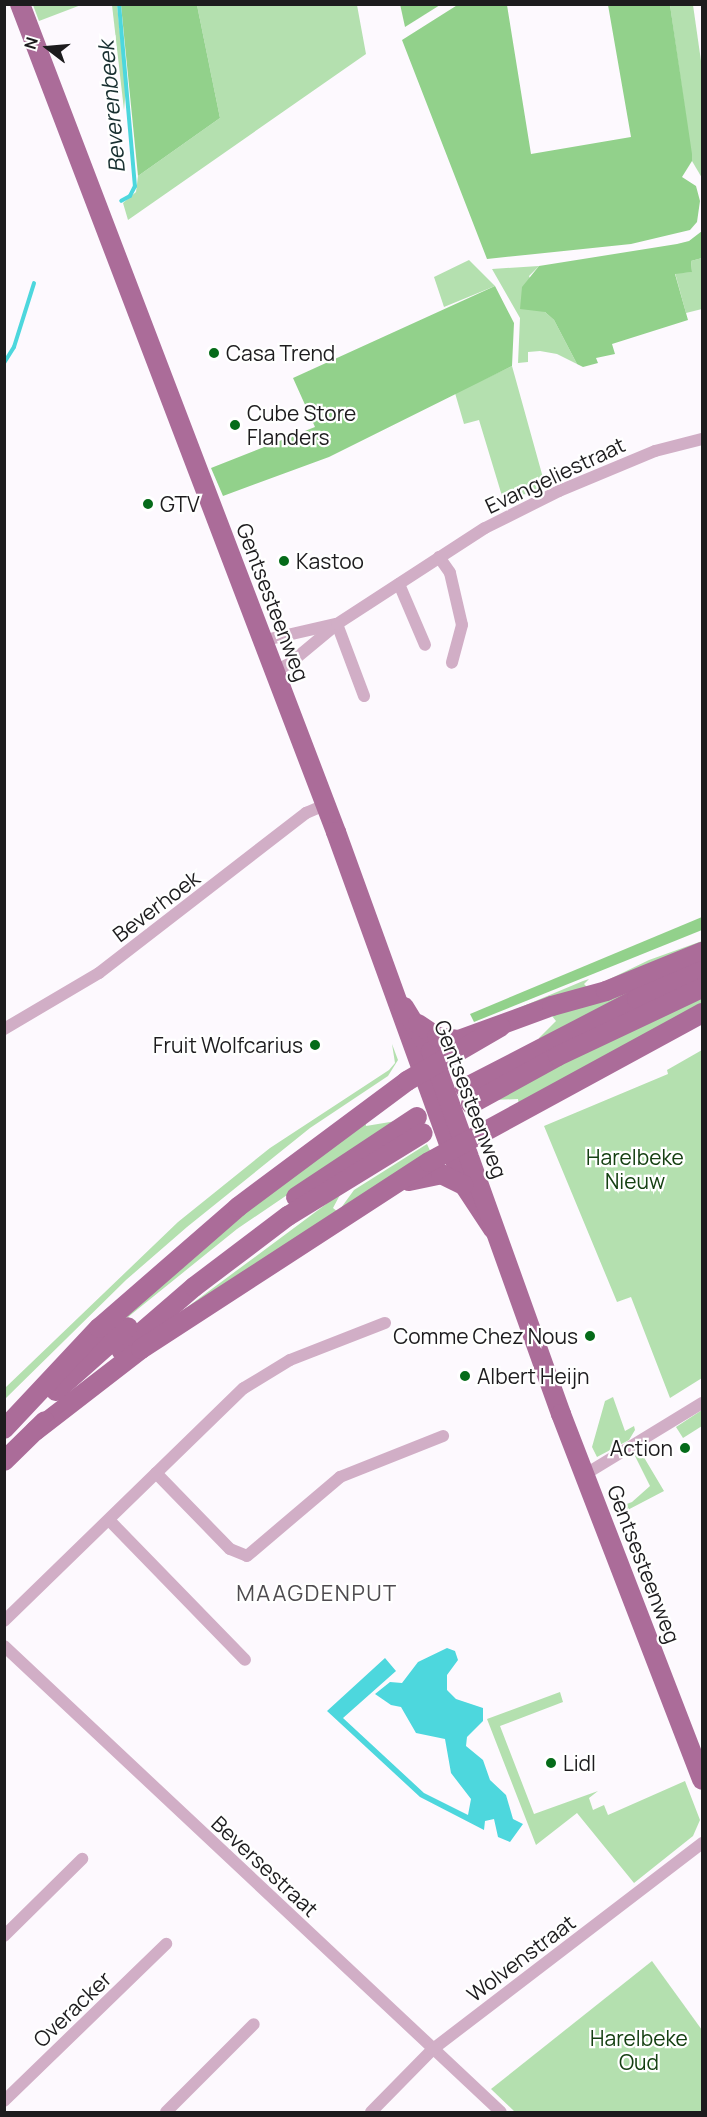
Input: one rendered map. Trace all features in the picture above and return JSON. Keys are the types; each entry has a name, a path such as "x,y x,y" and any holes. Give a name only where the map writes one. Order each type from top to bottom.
{"main road":[{"name":"Gentsesteenweg","path":"20,4 325,805 393,994 428,1068 457,1147 492,1228 702,1780"},
{"path":"4,1429 99,1328 213,1228 428,1068 500,1027 552,1006 606,991 702,952"},
{"path":"702,971 627,1004 468,1096 702,988"},
{"name":"Gentsesteenweg","path":"393,994 416,1022 428,1068"},
{"path":"35,1431 141,1349 457,1147 702,1013"},
{"path":"416,1022 431,1035 448,1040 500,1027"},
{"path":"4,1440 188,1276 275,1211 420,1125 288,1216 194,1287 94,1373 4,1461"},
{"name":"Gentsesteenweg","path":"457,1147 464,1185 492,1228"},
{"path":"393,1188 433,1174 464,1185"}],"street":[{"name":"Evangeliestraat","path":"273,672 289,664 337,624 439,557 559,491 655,451 698,440 702,432"},
{"path":"439,557 450,573 462,625 452,663"},
{"path":"399,584 425,645"},
{"name":"Evangeliestraat","path":"261,641 337,624"},
{"path":"337,624 364,696"},
{"name":"Beverhoek","path":"4,1029 99,973 306,813 325,805"},
{"path":"4,1621 258,1377 290,1360 385,1323"},
{"path":"584,1474 702,1402"},
{"path":"156,1473 230,1549 247,1556 340,1477 443,1436"},
{"path":"109,1520 245,1660"},
{"name":"Beversestraat","path":"4,1646 501,2112"},
{"name":"Wolvenstraat","path":"371,2112 433,2049 702,1844"},
{"path":"4,1936 82,1859"},
{"name":"Overacker","path":"4,2101 166,1944"},
{"path":"166,2112 254,2024"}],"green space":[{"path":"400,4 440,4 440,5 405,27"},
{"path":"459,4 507,5 531,154 631,137 608,5 670,5 692,154 692,161 682,177 696,186 700,201 697,222 690,230 631,244 487,259 402,40"},
{"path":"33,5 81,5 39,21"},
{"path":"112,5 117,5 126,88 124,110"},
{"path":"121,5 197,5 220,118 138,176"},
{"path":"197,5 357,5 366,54 128,220 123,203 136,192 138,176 220,118"},
{"path":"670,5 693,5 702,68 702,178 692,161"},
{"path":"702,231 702,258 691,261 692,272 675,274 688,320 612,344 615,354 596,358 598,363 583,367 577,364 554,320 545,312 520,309 522,287 539,266 677,244 689,241"},
{"path":"702,258 702,309 686,313 675,273 692,272 691,261"},
{"path":"469,260 495,286 444,307 434,277"},
{"path":"539,266 529,276 545,312 554,320 577,364 557,354 540,351 528,352 528,362 518,363 520,318 492,269"},
{"path":"495,286 514,323 512,366 329,457 223,496 211,468 315,427 293,378"},
{"path":"512,366 545,485 528,494 502,496 479,420 464,424 455,393"},
{"path":"702,917 702,930 474,1022 470,1014"},
{"path":"702,941 702,945 588,990 478,1025 589,979 584,984 589,989 649,960"},
{"path":"702,958 539,1039 556,1021 552,1016"},
{"path":"702,996 702,1007 519,1106 518,1099 493,1100 551,1068"},
{"path":"392,1044 398,1060 388,1076 310,1128 187,1227 126,1280 5,1399 5,1388 178,1222 270,1148 389,1070 395,1063"},
{"name":"Harelbeke Nieuw","path":"702,1050 702,1378 670,1398 631,1297 617,1302 544,1126 668,1074 667,1070"},
{"path":"365,1119 366,1126 396,1121 237,1229 107,1334 158,1281"},
{"path":"427,1144 432,1155 166,1323 341,1193 333,1208 338,1212 354,1190"},
{"path":"613,1397 625,1431 634,1426 635,1430 629,1440 597,1457 592,1447 605,1401"},
{"path":"702,1410 702,1426 683,1438 676,1427"},
{"path":"639,1449 664,1491 618,1515 616,1508 632,1502 650,1486 635,1456"},
{"path":"560,1692 563,1702 500,1726 534,1814 598,1791 589,1798 593,1810 604,1805 608,1815 685,1781 700,1820 693,1836 634,1883 577,1813 536,1845 487,1719"},
{"name":"Harelbeke Oud","path":"652,1961 702,2030 702,2112 515,2112 491,2089"}],"water":[{"path":"447,1648 455,1651 458,1660 447,1675 447,1690 456,1699 483,1708 483,1721 467,1737 466,1746 483,1760 490,1780 506,1795 513,1819 523,1824 510,1842 498,1837 494,1819 485,1821 484,1830 420,1797 327,1711 385,1658 396,1671 343,1718 424,1793 468,1815 471,1799 451,1773 445,1739 416,1733 401,1707 391,1705 375,1694 390,1682 402,1683 418,1662"}],"waterway":[{"name":"Beverenbeek","path":"119,4 135,186 130,196 121,201"},
{"name":"Beverenbeek","path":"4,363 14,347 34,283"}],"place":[{"name":"Casa Trend","path":"214,353"},
{"name":"Cube Store Flanders","path":"235,425"},
{"name":"GTV","path":"148,504"},
{"name":"Kastoo","path":"284,561"},
{"name":"Fruit Wolfcarius","path":"315,1045"},
{"name":"Comme Chez Nous","path":"590,1336"},
{"name":"Albert Heijn","path":"465,1376"},
{"name":"Action","path":"685,1448"},
{"name":"Lidl","path":"551,1763"}],"district":[{"name":"MAAGDENPUT","path":"317,1594"}]}
